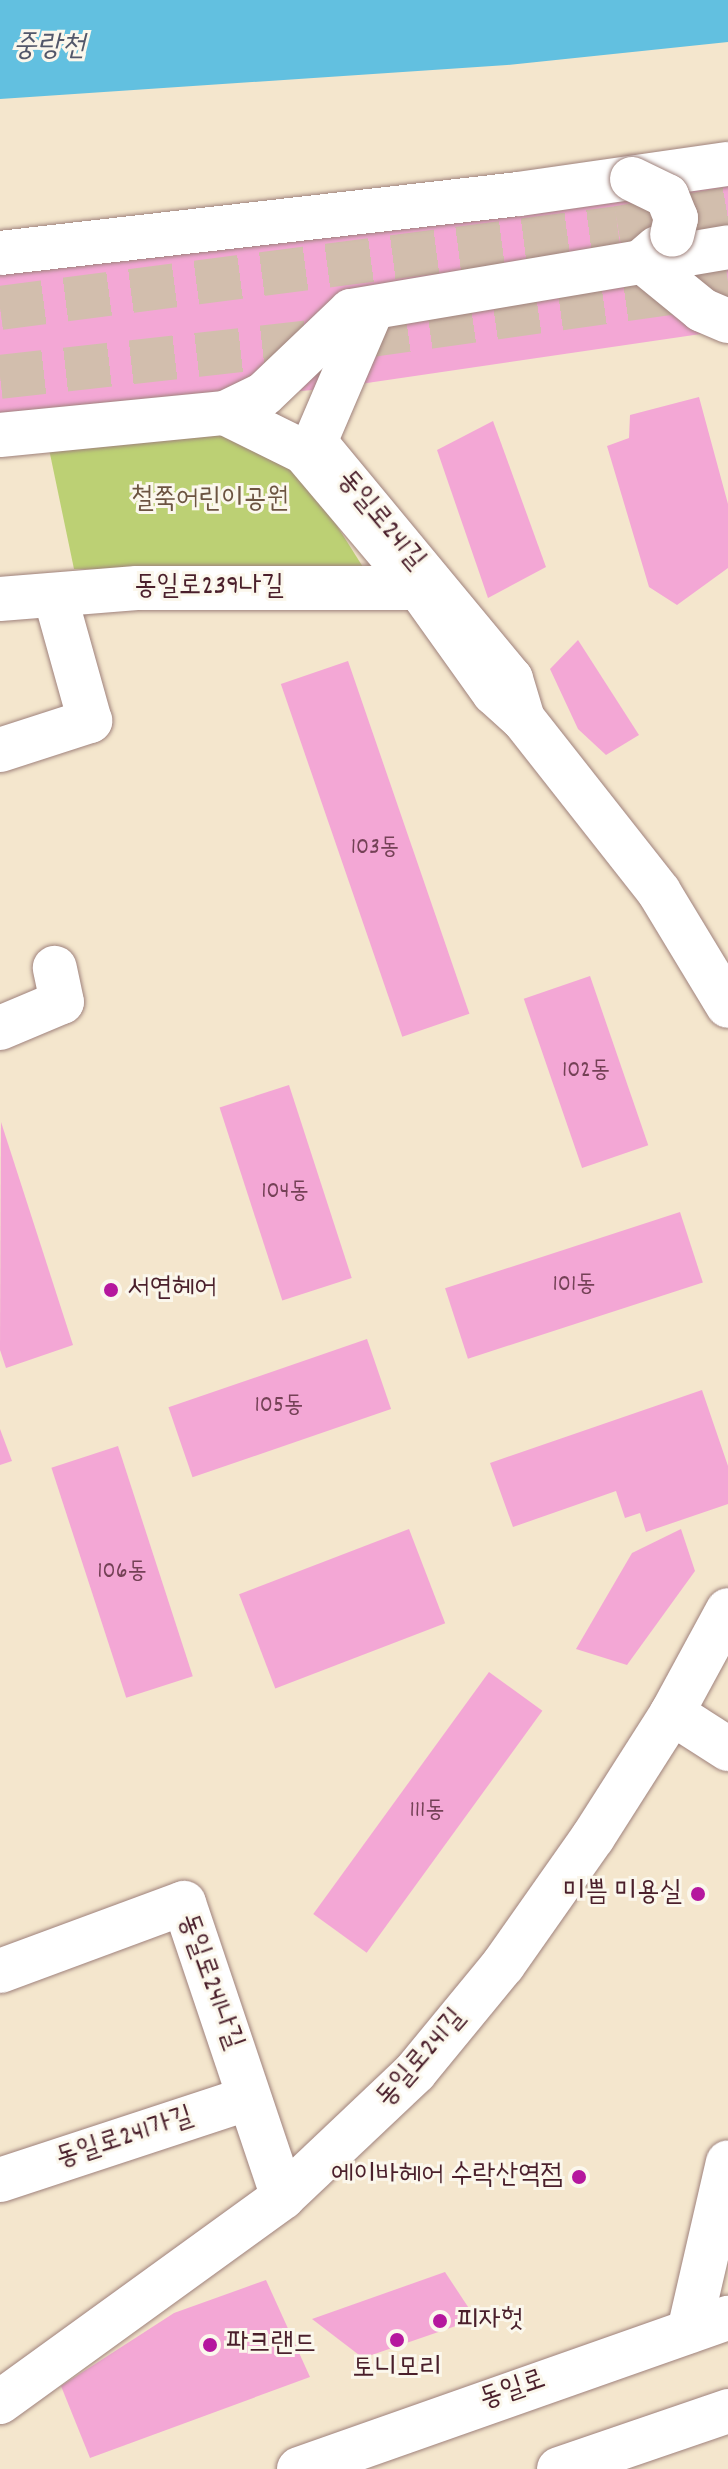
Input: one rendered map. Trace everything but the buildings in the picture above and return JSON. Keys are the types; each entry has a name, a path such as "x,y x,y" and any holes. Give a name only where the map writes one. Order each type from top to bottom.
{"main road":[{"path":"0,253 632,179 728,164"},
{"path":"632,179 667,196 676,218 657,248"},
{"path":"0,435 225,413 264,394 351,311 657,248 728,247"},
{"path":"657,248 702,310 728,321"},
{"name":"동일로241길","path":"372,309 315,442 511,679 523,719"},
{"name":"동일로241길","path":"225,413 304,452 419,588 494,693 523,719 659,892 728,1006"},
{"name":"동일로239나길","path":"0,599 137,588 419,588"},
{"path":"0,750 90,721 55,596"},
{"path":"0,1028 62,1002 55,968"},
{"name":"동일로241길","path":"0,2402 283,2197 415,2072 503,1965 672,1713 728,1610"},
{"path":"672,1713 728,1749"},
{"name":"동일로241나길","path":"0,1971 184,1903 283,2197"},
{"name":"동일로241가길","path":"0,2180 249,2098"},
{"path":"709,2325 728,2162"},
{"name":"동일로","path":"299,2469 709,2325"},
{"path":"559,2469 728,2411"}],"green space":[{"name":"철쭉어린이공원","path":"224,429 300,467 368,575 74,569 49,449"}],"water":[{"name":"중랑천","path":"0,0 728,0 728,42 507,65 0,99"}],"tunnel":[{"path":"0,308 618,228 728,209"},
{"path":"0,377 364,336 728,285"}],"place":[{"name":"서연헤어","path":"111,1290"},
{"name":"미쁨 미용실","path":"698,1894"},
{"name":"에이바헤어 수락산역점","path":"579,2177"},
{"name":"피자헛","path":"440,2321"},
{"name":"토니모리","path":"397,2340"},
{"name":"파크랜드","path":"210,2345"}]}
